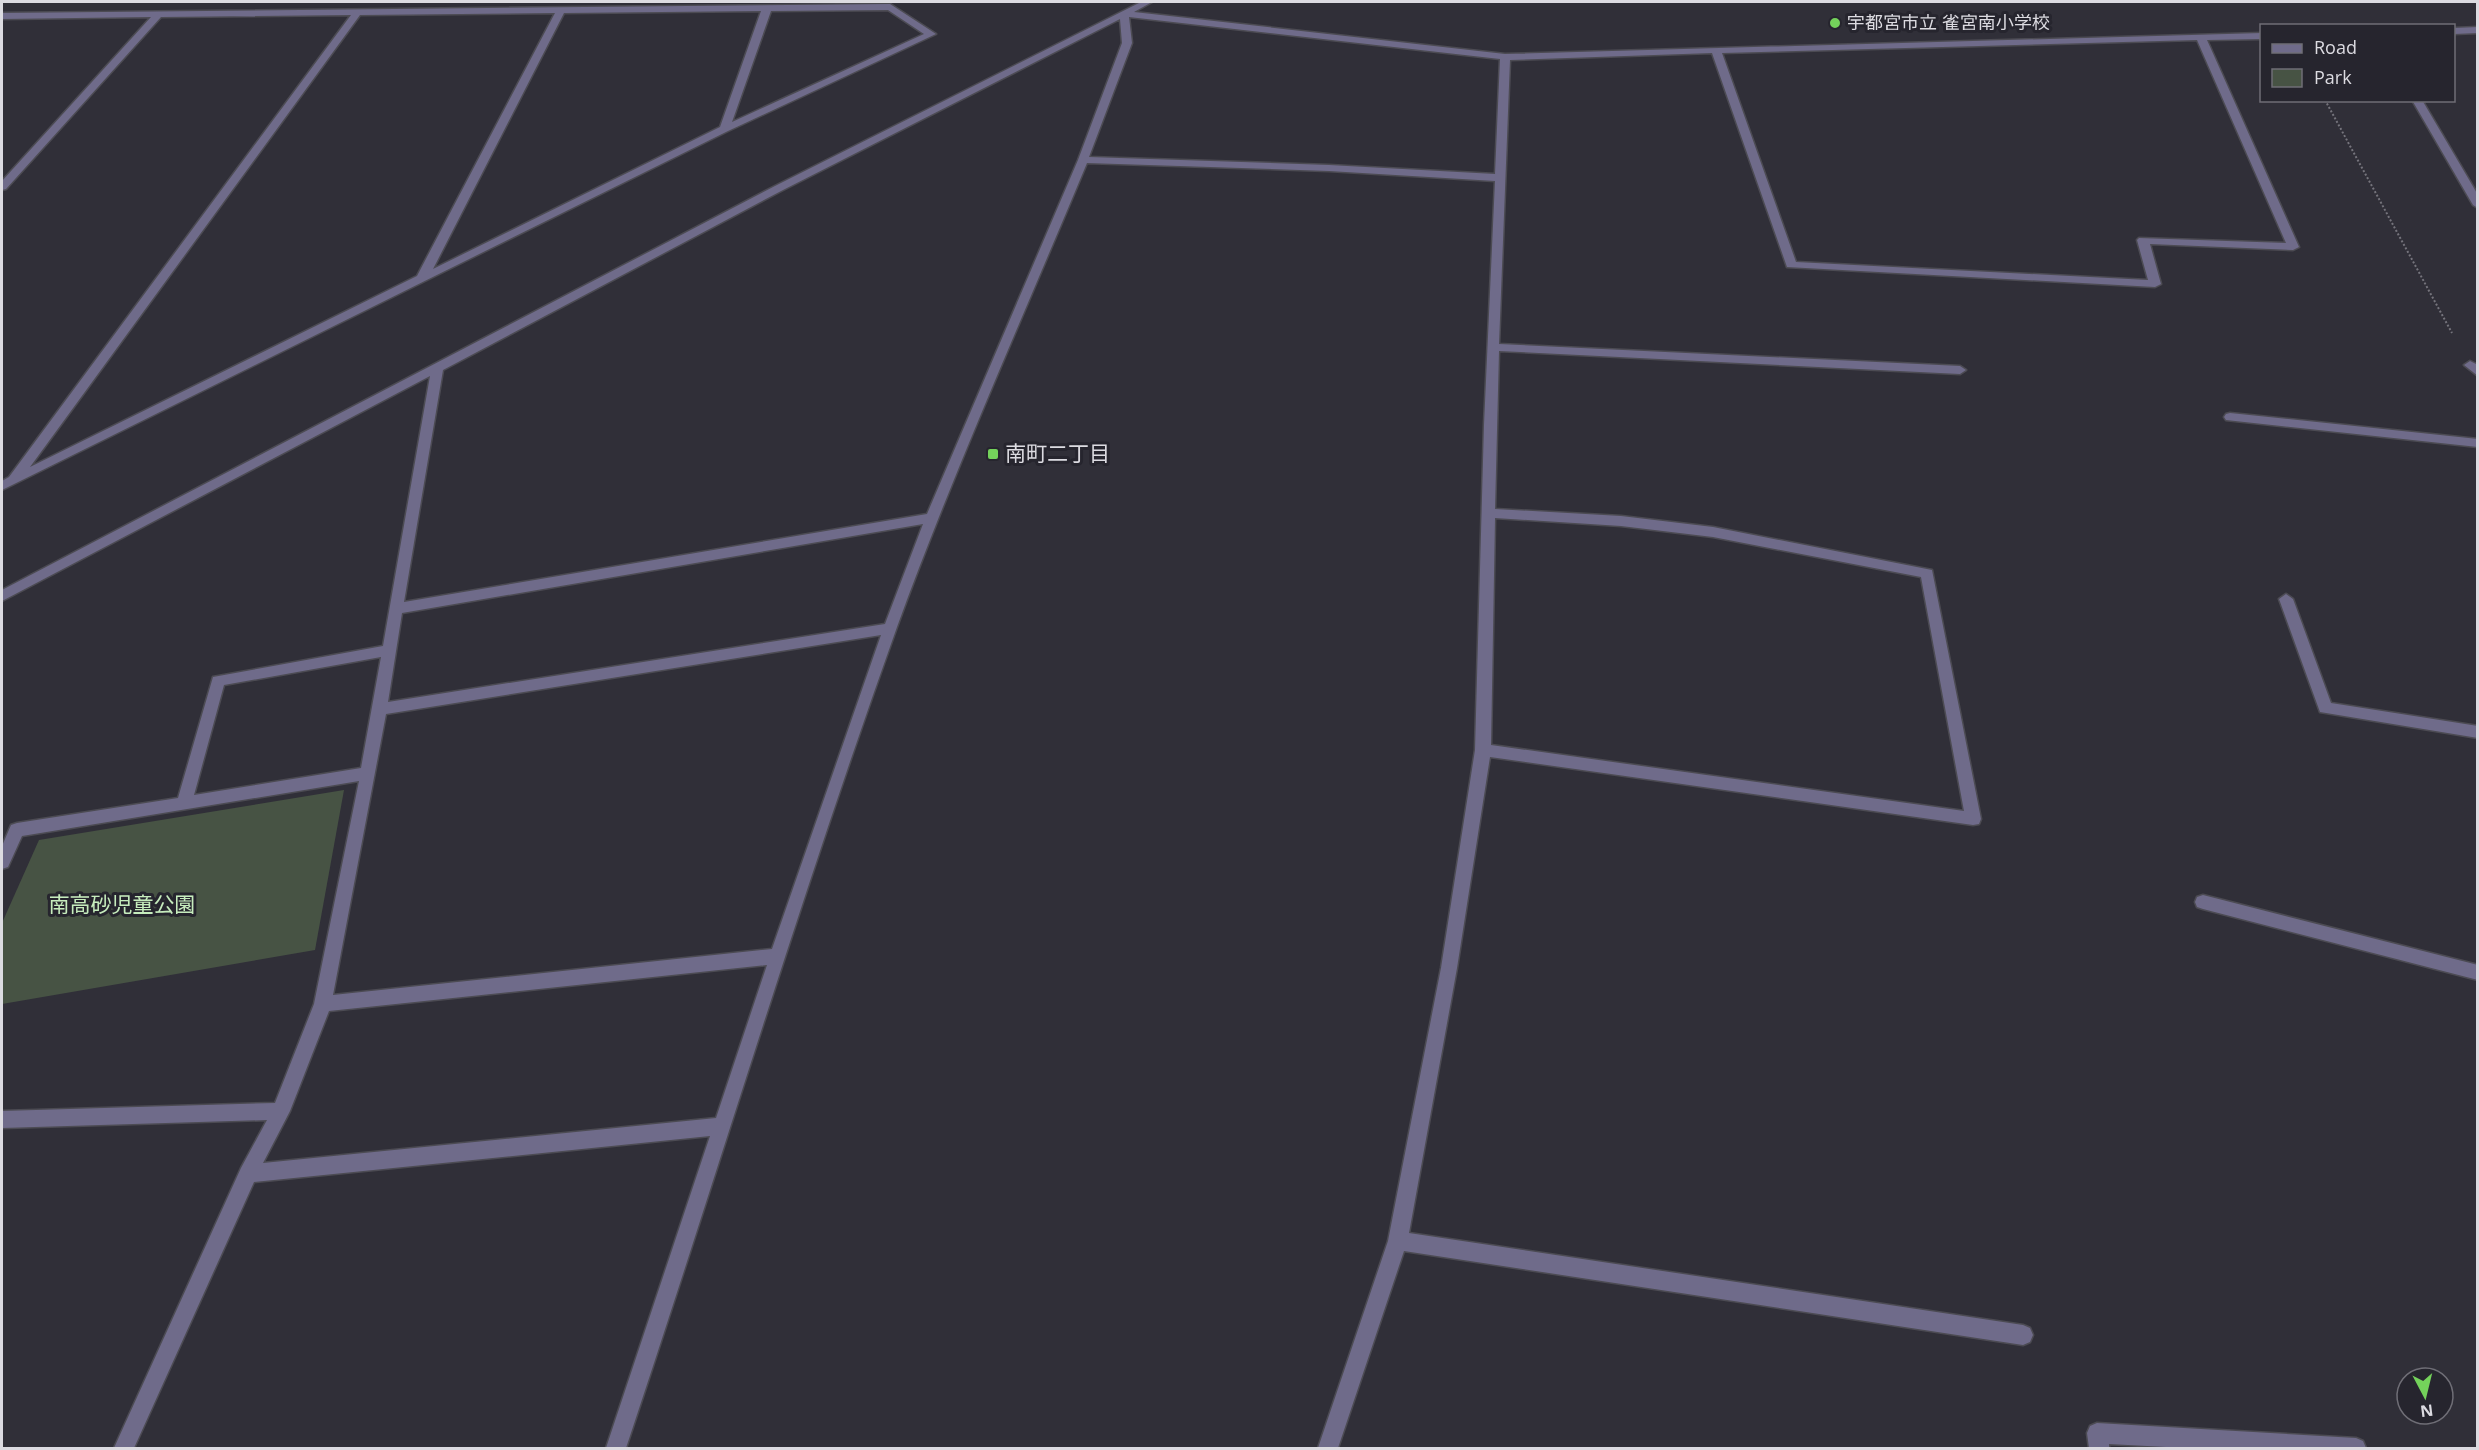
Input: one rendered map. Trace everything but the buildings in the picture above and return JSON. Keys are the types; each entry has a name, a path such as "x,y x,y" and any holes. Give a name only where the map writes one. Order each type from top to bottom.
{"street":[{"path":"2,596 437,370 779,188 1147,2"},
{"path":"2,16 890,7 931,34 724,129 2,486"},
{"path":"724,129 767,8"},
{"path":"421,280 561,10"},
{"path":"14,481 358,12"},
{"path":"2,187 159,14"},
{"path":"1124,14 1505,57 2260,36"},
{"path":"616,1449 778,956 890,628 932,518 1083,160 1127,43 1124,14"},
{"path":"2455,31 2478,30"},
{"path":"1716,50 1791,265 2154,284 2143,240 2294,247 2202,38"},
{"path":"1328,1449 1398,1241 1449,968 1483,750 1488,513 1505,57"},
{"path":"2417,102 2478,205"},
{"path":"1083,160 1329,168 1501,178"},
{"path":"1494,347 1960,370"},
{"path":"124,1449 248,1174 281,1111 323,1004 368,773 437,370"},
{"path":"2230,417 2478,443"},
{"path":"1483,750 1973,819 1927,573 1713,532 1621,521 1488,513"},
{"path":"396,609 932,518"},
{"path":"2286,599 2325,708 2478,732"},
{"path":"379,710 890,628"},
{"path":"184,803 218,681 389,650"},
{"path":"2,862 17,830 368,773"},
{"path":"2203,902 2478,973"},
{"path":"323,1004 778,956"},
{"path":"2,1119 281,1111"},
{"path":"248,1174 722,1126"},
{"path":"1398,1241 2023,1335"},
{"path":"2100,1449 2097,1433 2356,1449"}],"path":[{"path":"2326,102 2474,368"}],"green space":[{"name":"南高砂児童公園","path":"344,790 315,950 2,1004 2,923 39,840"}],"place":[{"name":"宇都宮市立 雀宮南小学校","path":"1835,23"},
{"name":"南町二丁目","path":"993,454"}]}
